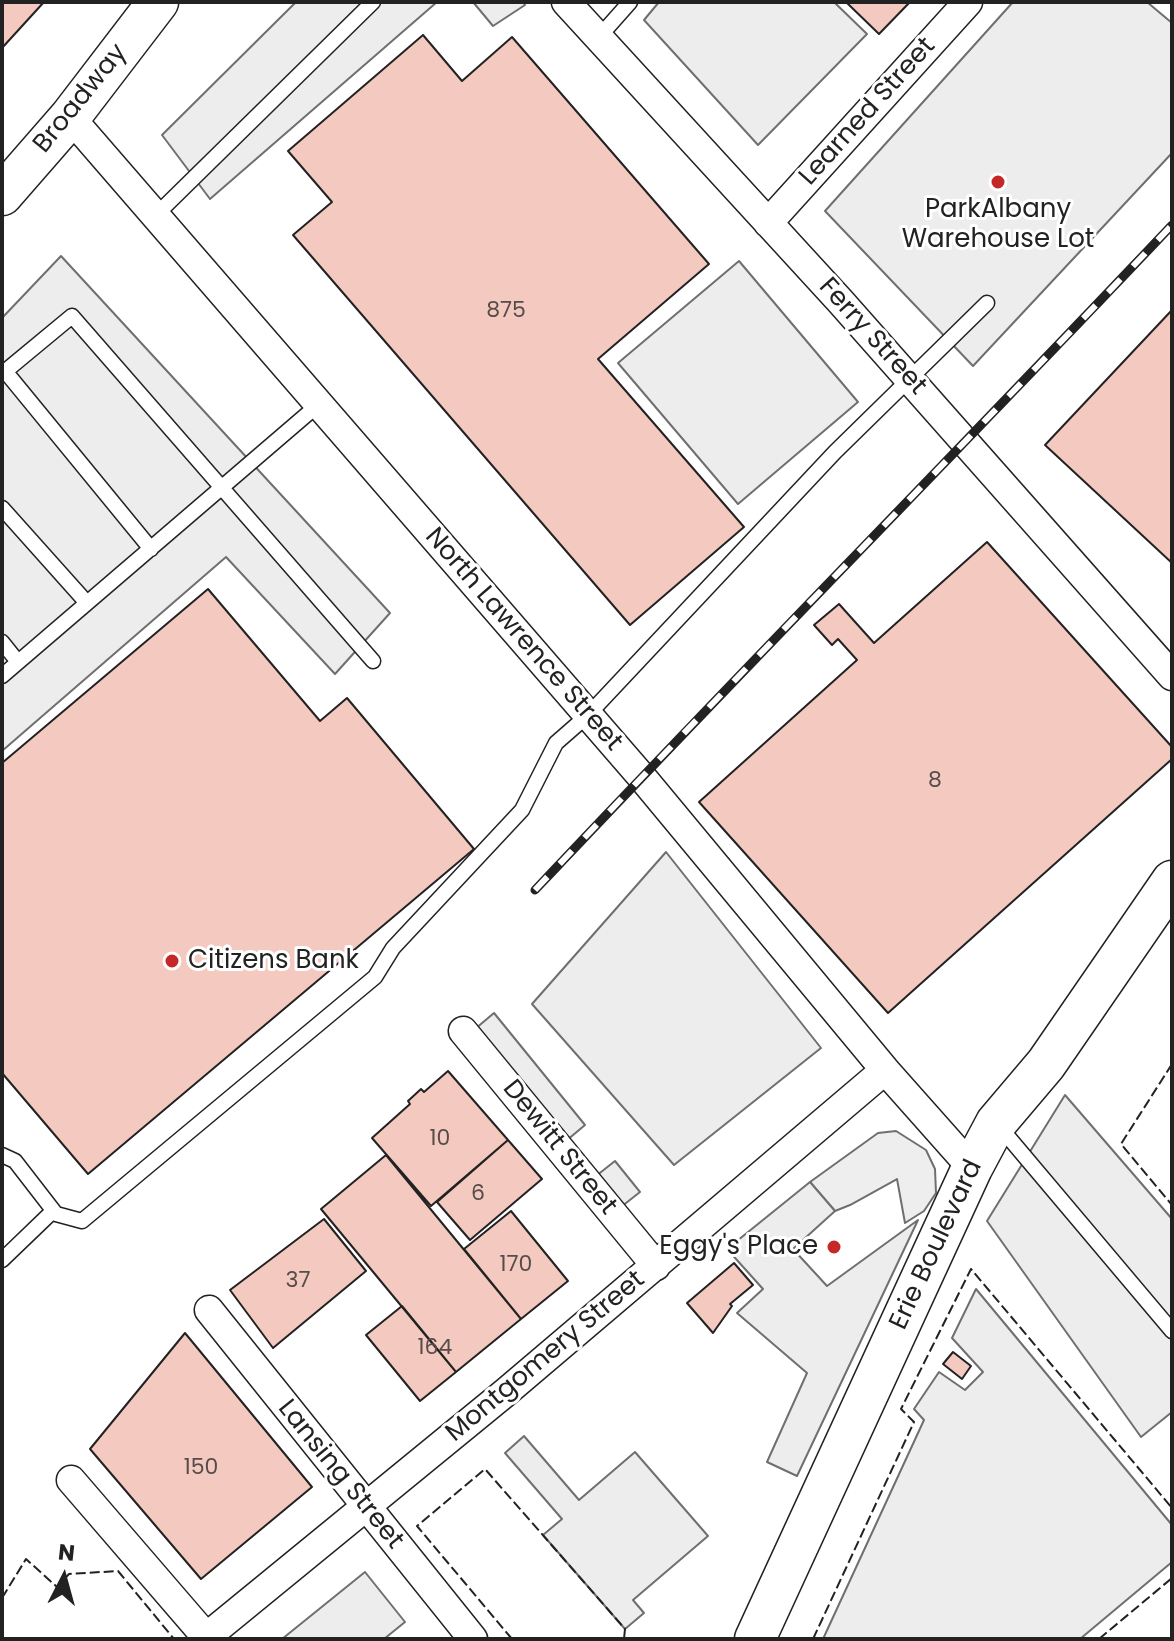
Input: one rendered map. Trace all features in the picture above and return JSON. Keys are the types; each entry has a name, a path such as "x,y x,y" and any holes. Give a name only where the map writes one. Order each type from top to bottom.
{"street":[{"name":"Broadway","path":"2,195 70,117 158,2"},
{"name":"Ferry Street","path":"566,2 910,380 1172,676"},
{"name":"Learned Street","path":"768,223 968,2"},
{"name":"North Lawrence Street","path":"70,117 588,715 885,1070 972,1168"},
{"name":"Erie Boulevard","path":"755,1639 972,1168 996,1123 1046,1064 1172,881"},
{"name":"Dewitt Street","path":"463,1031 656,1266"},
{"name":"Montgomery Street","path":"206,1638 656,1266 885,1070"},
{"name":"Lansing Street","path":"209,1310 473,1639"},
{"path":"71,1480 206,1638"}],"lane":[{"path":"155,216 373,2"},
{"path":"599,37 630,2"},
{"path":"2,1155 15,1161 56,1214 82,1221 375,977 393,948 522,810 556,743 588,715 835,452 987,303"},
{"path":"151,549 4,373 72,316 373,661"},
{"path":"2,676 319,404"},
{"path":"2,508 87,603"},
{"path":"2,642 18,662"},
{"path":"996,1123 1172,1331"},
{"path":"2,1260 53,1211"}],"shaded area":[{"path":"296,2 437,2 210,199 162,135"},
{"path":"473,2 523,2 525,5 493,26"},
{"path":"659,2 834,2 867,34 758,145 644,20"},
{"name":"ParkAlbany Warehouse Lot","path":"1013,2 1147,2 1172,23 1172,153 973,366 825,211"},
{"path":"61,256 390,613 335,674 226,557 2,751 2,318"},
{"path":"739,261 858,402 738,504 618,363"},
{"path":"666,852 821,1048 674,1165 532,1004"},
{"path":"494,1013 585,1125 566,1141 475,1029"},
{"path":"1065,1095 1172,1219 1172,1412 1141,1437 987,1221"},
{"path":"896,1131 926,1150 935,1169 936,1193 924,1211 905,1223 897,1179 835,1211 810,1182 878,1133"},
{"path":"615,1161 640,1192 621,1207 596,1176"},
{"path":"810,1182 835,1211 793,1249 827,1286 918,1220 797,1476 767,1462 807,1373 737,1313 763,1289 727,1249"},
{"path":"976,1289 1172,1525 1172,1562 1080,1639 823,1639 924,1420 914,1409 939,1372 965,1390 983,1372 952,1338"},
{"path":"524,1436 579,1500 635,1452 708,1536 633,1600 644,1613 625,1629 543,1535 562,1519 505,1453"},
{"path":"365,1572 405,1622 384,1639 282,1639"}],"building":[{"path":"2,2 44,2 2,48"},
{"path":"846,2 910,2 879,34"},
{"path":"423,35 462,81 512,37 709,264 598,359 744,527 630,625 293,235 332,202 288,151"},
{"path":"1172,310 1172,563 1045,445"},
{"path":"987,542 1172,747 1172,759 888,1013 699,802 857,660 838,639 832,645 814,625 839,604 874,643"},
{"name":"Citizens Bank","path":"208,589 320,721 347,698 474,849 88,1174 2,1073 2,763"},
{"path":"448,1071 508,1140 431,1206 372,1138 410,1104 408,1101 421,1089 424,1092"},
{"path":"508,1140 542,1179 470,1240 437,1202"},
{"path":"386,1155 521,1319 456,1372 321,1209"},
{"path":"511,1211 568,1281 521,1319 464,1249"},
{"path":"324,1219 366,1271 273,1348 230,1290"},
{"path":"734,1263 753,1285 730,1304 732,1306 713,1333 687,1303"},
{"path":"402,1306 456,1372 420,1401 366,1335"},
{"path":"185,1333 312,1487 201,1579 90,1449"},
{"path":"953,1352 971,1366 962,1379 943,1364"}],"railway":[{"path":"535,890 1172,225"}],"fence":[{"path":"1172,1064 1121,1144 1172,1205"},
{"path":"813,1639 914,1422 901,1409 971,1269 1172,1508"},
{"path":"512,1639 417,1526 485,1469 625,1629 624,1639"},
{"path":"2,1598 26,1559 57,1587 69,1574 118,1571 174,1639"},
{"path":"1099,1639 1172,1578"}],"place":[{"name":"ParkAlbany Warehouse Lot","path":"998,182"},
{"name":"Citizens Bank","path":"172,961"},
{"name":"Eggy's Place","path":"834,1247"}]}
